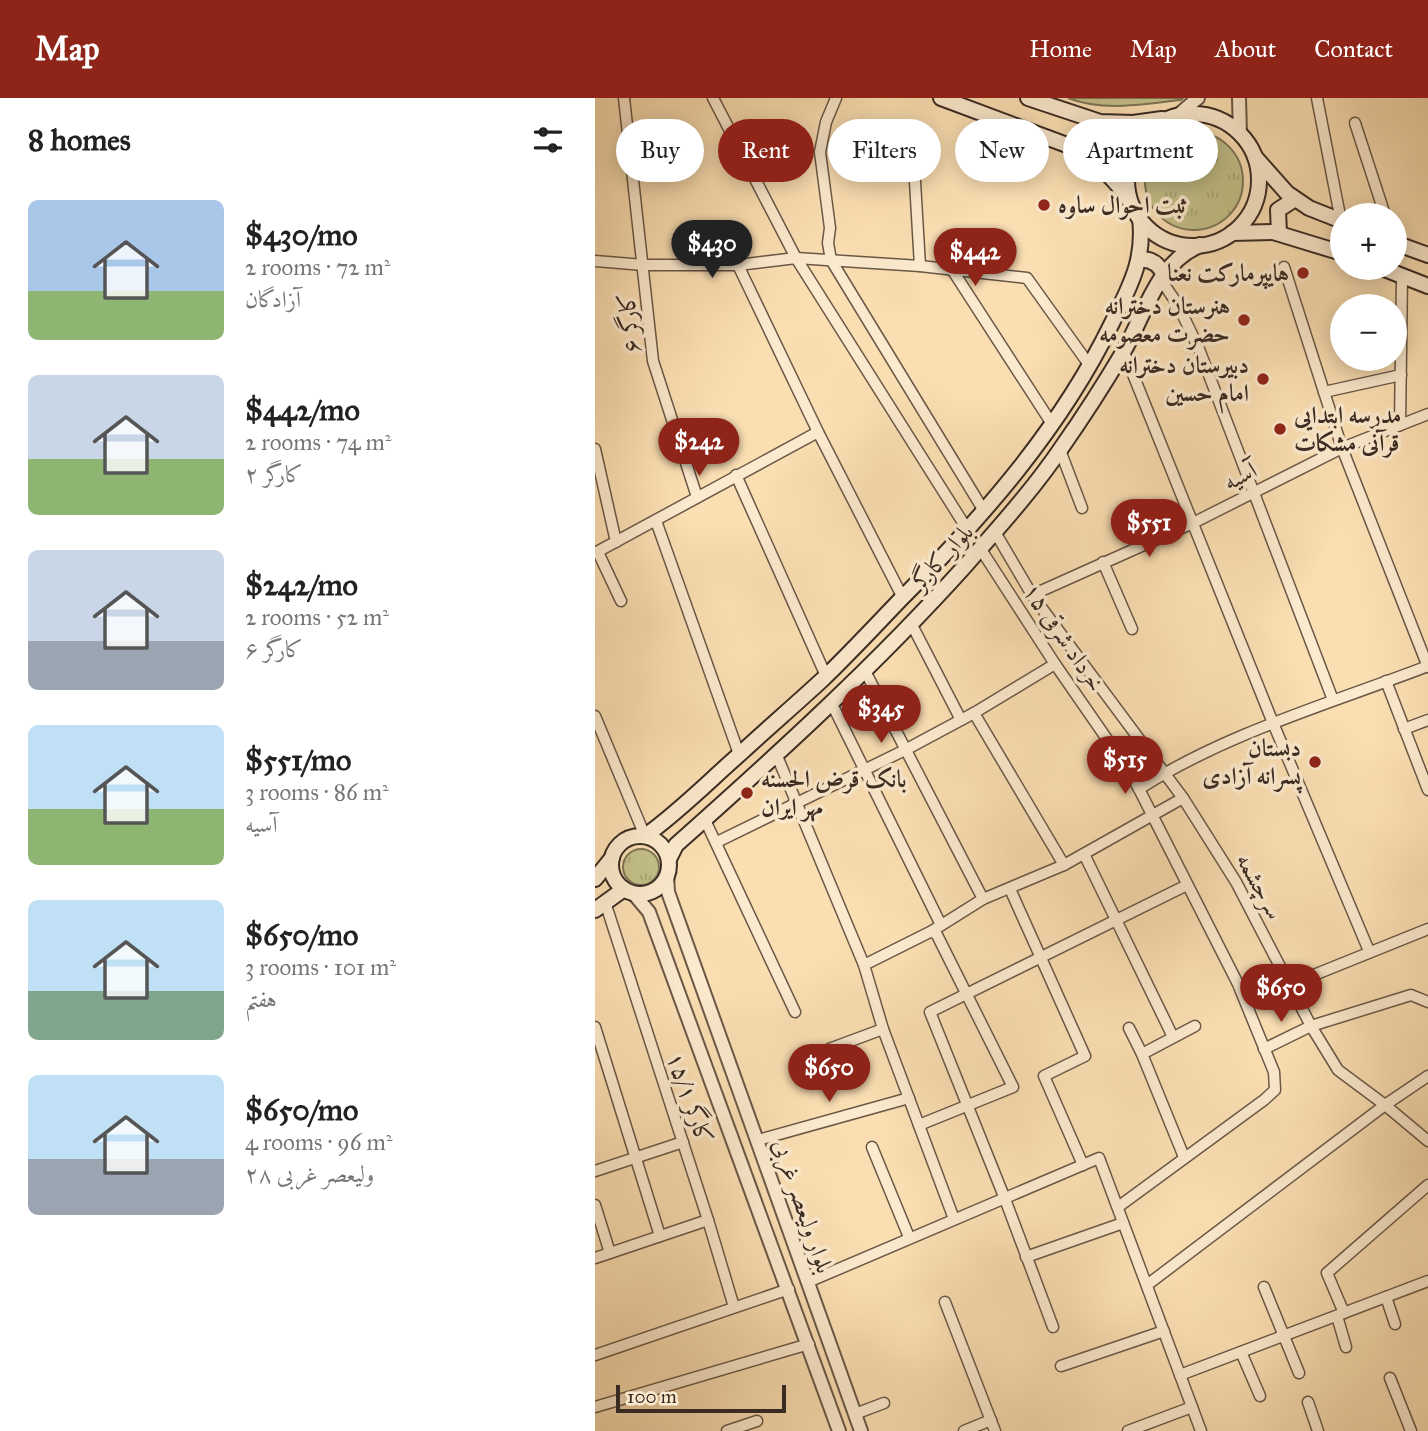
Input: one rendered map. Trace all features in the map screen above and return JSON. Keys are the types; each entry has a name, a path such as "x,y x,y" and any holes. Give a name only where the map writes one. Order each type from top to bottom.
{"main road":[{"path":"941,98 1075,148 1114,178 1140,218 1162,237 1180,244 1200,245 1217,241 1232,233 1245,220 1255,203 1259,185 1255,157"},
{"path":"1028,98 1100,122 1133,123 1204,115 1229,125 1240,134 1255,157 1287,193 1309,208 1330,216"},
{"path":"1132,203 1127,180 1136,147 1150,130 1174,117"},
{"path":"1279,233 1277,211 1296,199"},
{"name":"بلوار کارگر","path":"645,836 674,815 826,676 984,511 1052,424 1090,366 1126,294 1139,260 1143,239 1140,218"},
{"path":"1232,233 1279,233 1330,249"},
{"name":"بلوار کارگر","path":"669,859 676,845 777,756 912,625 995,532 1060,450 1123,352 1162,277 1175,260 1200,245"},
{"path":"1407,247 1426,253"},
{"path":"1139,260 1147,259 1160,266 1162,277"},
{"path":"1407,277 1428,286"},
{"path":"595,879 621,843 636,836 645,836 660,844 669,859 667,876 657,889 641,894 629,891 614,876 612,858"},
{"path":"600,906 629,891"}],"street":[{"name":"کارگر ۶","path":"624,98 653,360 697,497"},
{"path":"713,98 796,258 967,529"},
{"path":"836,98 826,122 820,152 831,260 984,511"},
{"path":"1174,117 1198,98"},
{"path":"1239,98 1240,134"},
{"path":"1317,98 1338,203"},
{"path":"1355,123 1381,203"},
{"path":"915,182 920,266"},
{"path":"595,261 644,265 738,265 796,258 920,266 1027,278 1090,366"},
{"path":"738,265 818,432 903,597"},
{"path":"1139,789 1165,772 1273,723 1428,667 1342,448 1284,267"},
{"path":"953,271 1052,424"},
{"path":"1162,277 1199,349 1333,700"},
{"path":"1400,425 1402,280"},
{"path":"1123,352 1273,723 1369,951"},
{"path":"1324,392 1401,375"},
{"name":"آسیه","path":"1032,595 1193,523 1342,448 1428,414"},
{"path":"621,601 597,552 818,432"},
{"path":"595,449 616,541"},
{"path":"1060,450 1082,508"},
{"path":"736,475 826,676"},
{"path":"656,521 739,754"},
{"name":"۱۵ خرداد شرقی","path":"995,532 1032,595 1165,772"},
{"name":"۱۵ خرداد شرقی","path":"980,548 1139,789 1238,984 1274,1072 1275,1090 1184,1157"},
{"path":"1103,562 1132,629"},
{"path":"912,625 961,720"},
{"path":"717,842 905,750 974,713 1055,664"},
{"path":"865,671 983,899"},
{"path":"1385,681 1428,790"},
{"path":"832,704 941,925"},
{"path":"974,713 1064,864"},
{"path":"595,716 645,836"},
{"path":"1404,729 1428,720"},
{"path":"777,756 864,965 883,1029 954,1219"},
{"name":"سرچشمه","path":"1165,772 1236,882 1311,1026 1338,1070 1428,1142"},
{"path":"864,965 932,931 983,899 1084,854 1183,798"},
{"path":"705,820 795,1012"},
{"path":"1084,854 1173,1037"},
{"name":"بلوار ولیعصر غربی","path":"667,876 668,892 861,1431"},
{"path":"1053,1327 930,1012 1187,884"},
{"path":"1010,889 1085,1056 1044,1076 1083,1166"},
{"name":"بلوار ولیعصر غربی","path":"629,891 649,912 839,1431"},
{"name":"کارگر ۱۵/۱","path":"600,906 683,1142 734,1307"},
{"path":"1289,985 1428,929"},
{"path":"919,1125 1013,1087 937,935 932,931"},
{"path":"1264,1049 1311,1026 1412,995 1428,1002"},
{"path":"1142,1054 1195,1026"},
{"path":"595,1027 660,1236"},
{"path":"1118,1207 1184,1157 1129,1028"},
{"path":"829,1049 883,1029"},
{"path":"1147,1285 1385,1105 1428,1076"},
{"path":"758,1140 909,1098"},
{"path":"595,1171 683,1142"},
{"path":"872,1147 909,1237"},
{"path":"595,1355 808,1282 1100,1158 1201,1431"},
{"path":"1346,1347 1340,1314 1327,1273 1428,1185"},
{"path":"595,1205 610,1253"},
{"path":"595,1258 708,1220"},
{"path":"1026,1257 1123,1223"},
{"path":"1180,1375 1428,1281"},
{"path":"1264,1287 1299,1373"},
{"path":"1386,1297 1395,1324"},
{"path":"945,1302 995,1431"},
{"path":"1061,1366 1164,1331"},
{"path":"595,1407 809,1344"},
{"path":"1241,1352 1260,1396"},
{"path":"1390,1378 1411,1431"},
{"path":"1308,1402 1318,1431"},
{"path":"855,1415 884,1403"},
{"path":"1128,1431 1192,1407"},
{"path":"964,1431 991,1420"},
{"path":"727,1431 757,1421"}],"green space":[{"path":"1068,98 1183,98 1110,106"},
{"path":"1218,138 1235,154 1242,171 1242,191 1235,208 1221,222 1204,229 1184,229 1167,222 1153,208 1146,191 1145,182 1218,182"},
{"path":"641,849 654,854 659,867 654,880 641,885 628,880 623,867 628,854"}],"place":[{"name":"ثبت احوال ساوه","path":"1044,205"},
{"name":"هایپرمارکت نعنا","path":"1303,273"},
{"name":"هنرستان دخترانه حضرت معصومه","path":"1244,320"},
{"name":"دبیرستان دخترانه امام حسین","path":"1263,379"},
{"name":"مدرسه ابتدایی قرآنی مشکات","path":"1280,429"},
{"name":"دبستان پسرانه آزادی","path":"1315,762"},
{"name":"بانک قرض الحسنه مهر ایران","path":"747,793"}]}
